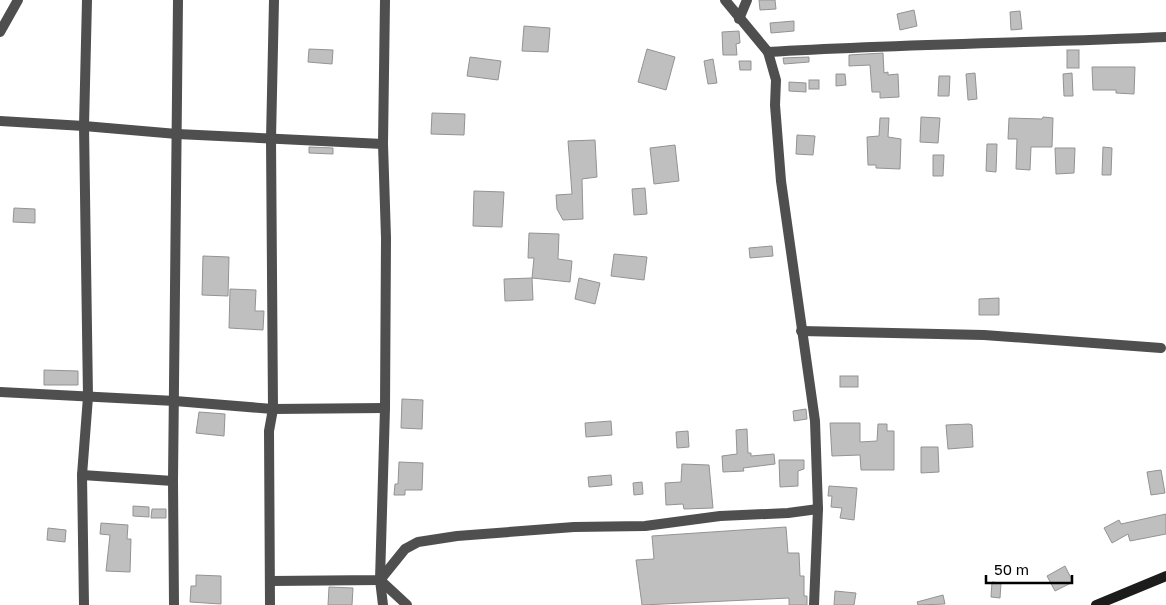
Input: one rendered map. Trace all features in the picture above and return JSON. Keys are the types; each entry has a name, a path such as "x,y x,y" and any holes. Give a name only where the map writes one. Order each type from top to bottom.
{"main road":[{"path":"1096,605 1166,576"}],"street":[{"path":"0,32 18,0"},
{"path":"84,605 82,475 88,397 84,126 87,0"},
{"path":"174,605 173,481 178,0"},
{"path":"270,605 269,431 273,408 271,139 274,0"},
{"path":"383,605 380,580 385,408 386,238 383,144 385,0"},
{"path":"725,0 768,52 776,80 775,105 781,181 815,421 818,509 814,605"},
{"path":"739,19 747,0"},
{"path":"768,52 890,45 1042,43 1166,37"},
{"path":"0,121 177,134 383,144"},
{"path":"801,331 984,335 1162,348"},
{"path":"0,392 175,400 273,408 385,408"},
{"path":"82,475 173,481"},
{"path":"380,580 405,549 418,542 457,536 574,527 645,526 720,516 788,513 818,509"},
{"path":"270,581 380,580 407,605"}],"building":[{"path":"759,0 775,0 776,9 760,10"},
{"path":"914,10 917,26 900,30 897,14"},
{"path":"1020,11 1022,29 1011,30 1010,12"},
{"path":"794,21 794,31 771,33 770,23"},
{"path":"524,26 550,28 548,52 522,51"},
{"path":"739,31 740,43 736,44 737,55 723,55 722,32"},
{"path":"309,49 333,50 332,64 308,62"},
{"path":"647,49 675,57 666,90 638,82"},
{"path":"1067,50 1079,50 1079,68 1067,68"},
{"path":"883,53 884,73 888,72 888,75 898,74 899,97 880,98 880,92 872,92 870,65 849,66 849,55"},
{"path":"470,57 501,61 498,80 467,76"},
{"path":"809,57 809,62 784,64 783,58"},
{"path":"713,59 717,83 708,84 704,61"},
{"path":"739,61 751,61 751,70 740,70"},
{"path":"1092,67 1135,67 1134,94 1116,93 1116,90 1093,90"},
{"path":"975,73 977,99 968,100 966,74"},
{"path":"1072,73 1073,96 1064,96 1063,74"},
{"path":"836,74 845,74 846,85 836,86"},
{"path":"939,76 950,76 949,96 938,96"},
{"path":"809,80 819,80 819,89 809,89"},
{"path":"789,82 806,83 806,92 789,91"},
{"path":"432,113 465,114 464,135 431,134"},
{"path":"921,117 940,118 938,143 920,142"},
{"path":"1043,117 1053,118 1052,147 1031,147 1030,170 1016,169 1017,139 1008,139 1009,118 1042,119"},
{"path":"880,118 889,118 888,137 901,139 900,169 876,168 876,165 868,165 867,137 879,136"},
{"path":"797,135 815,136 813,155 796,154"},
{"path":"595,140 597,177 582,179 583,219 563,220 557,209 556,195 572,194 568,141"},
{"path":"987,144 997,144 996,172 986,171"},
{"path":"675,145 679,181 654,184 650,148"},
{"path":"309,147 333,148 333,154 309,153"},
{"path":"1103,147 1112,148 1111,175 1102,175"},
{"path":"1055,148 1075,148 1074,173 1056,174"},
{"path":"933,155 944,155 943,176 933,176"},
{"path":"645,188 647,214 634,215 632,189"},
{"path":"474,191 504,192 502,227 473,226"},
{"path":"14,208 35,209 35,223 13,222"},
{"path":"529,233 559,234 558,259 572,261 570,282 532,278 534,258 528,258"},
{"path":"772,246 773,256 750,258 749,248"},
{"path":"614,254 647,257 644,280 611,276"},
{"path":"203,256 229,257 228,296 202,295"},
{"path":"532,278 533,300 505,301 504,279"},
{"path":"579,278 600,283 595,304 575,299"},
{"path":"230,289 256,290 255,311 264,311 263,330 229,328"},
{"path":"999,298 999,315 979,315 979,299"},
{"path":"44,370 78,371 78,385 44,385"},
{"path":"840,376 858,376 858,387 840,387"},
{"path":"402,399 423,400 422,429 401,428"},
{"path":"806,409 807,419 794,421 793,411"},
{"path":"199,412 225,414 224,436 196,433"},
{"path":"611,421 612,435 586,437 585,423"},
{"path":"830,423 860,423 860,442 877,441 878,424 887,424 887,431 894,431 894,470 861,470 860,455 832,456"},
{"path":"946,425 972,425 973,447 948,449"},
{"path":"747,429 748,453 751,453 751,456 774,454 775,464 743,468 744,471 723,472 722,456 737,454 736,430"},
{"path":"688,431 689,447 677,448 676,432"},
{"path":"921,447 938,447 939,472 921,473"},
{"path":"779,460 804,460 804,469 798,471 798,486 780,487"},
{"path":"399,462 423,463 422,490 405,490 405,495 394,495 395,484 398,484"},
{"path":"682,464 709,465 713,508 684,509 683,504 666,505 665,483 681,482"},
{"path":"1161,470 1165,493 1151,495 1147,472"},
{"path":"611,475 612,485 589,487 588,477"},
{"path":"642,482 643,494 634,495 633,483"},
{"path":"829,486 857,488 854,520 840,518 842,508 831,507 832,496 828,496"},
{"path":"133,506 149,507 149,517 133,516"},
{"path":"152,509 166,509 166,518 151,518"},
{"path":"1166,514 1166,534 1130,541 1128,534 1112,543 1104,528 1119,520 1121,524"},
{"path":"101,523 128,525 127,539 131,539 130,572 106,571 110,535 100,534"},
{"path":"786,527 788,553 799,553 800,576 804,576 804,596 807,596 807,605 789,605 789,598 642,605 636,560 654,559 652,536"},
{"path":"48,528 66,530 65,542 47,540"},
{"path":"1065,566 1073,582 1055,591 1047,576"},
{"path":"196,575 221,576 221,604 190,602 191,586 196,586"},
{"path":"992,582 1001,583 1000,598 991,597"},
{"path":"329,587 353,588 352,605 328,605"},
{"path":"835,591 856,593 854,605 834,605"},
{"path":"943,595 945,604 918,605 917,602"}]}
